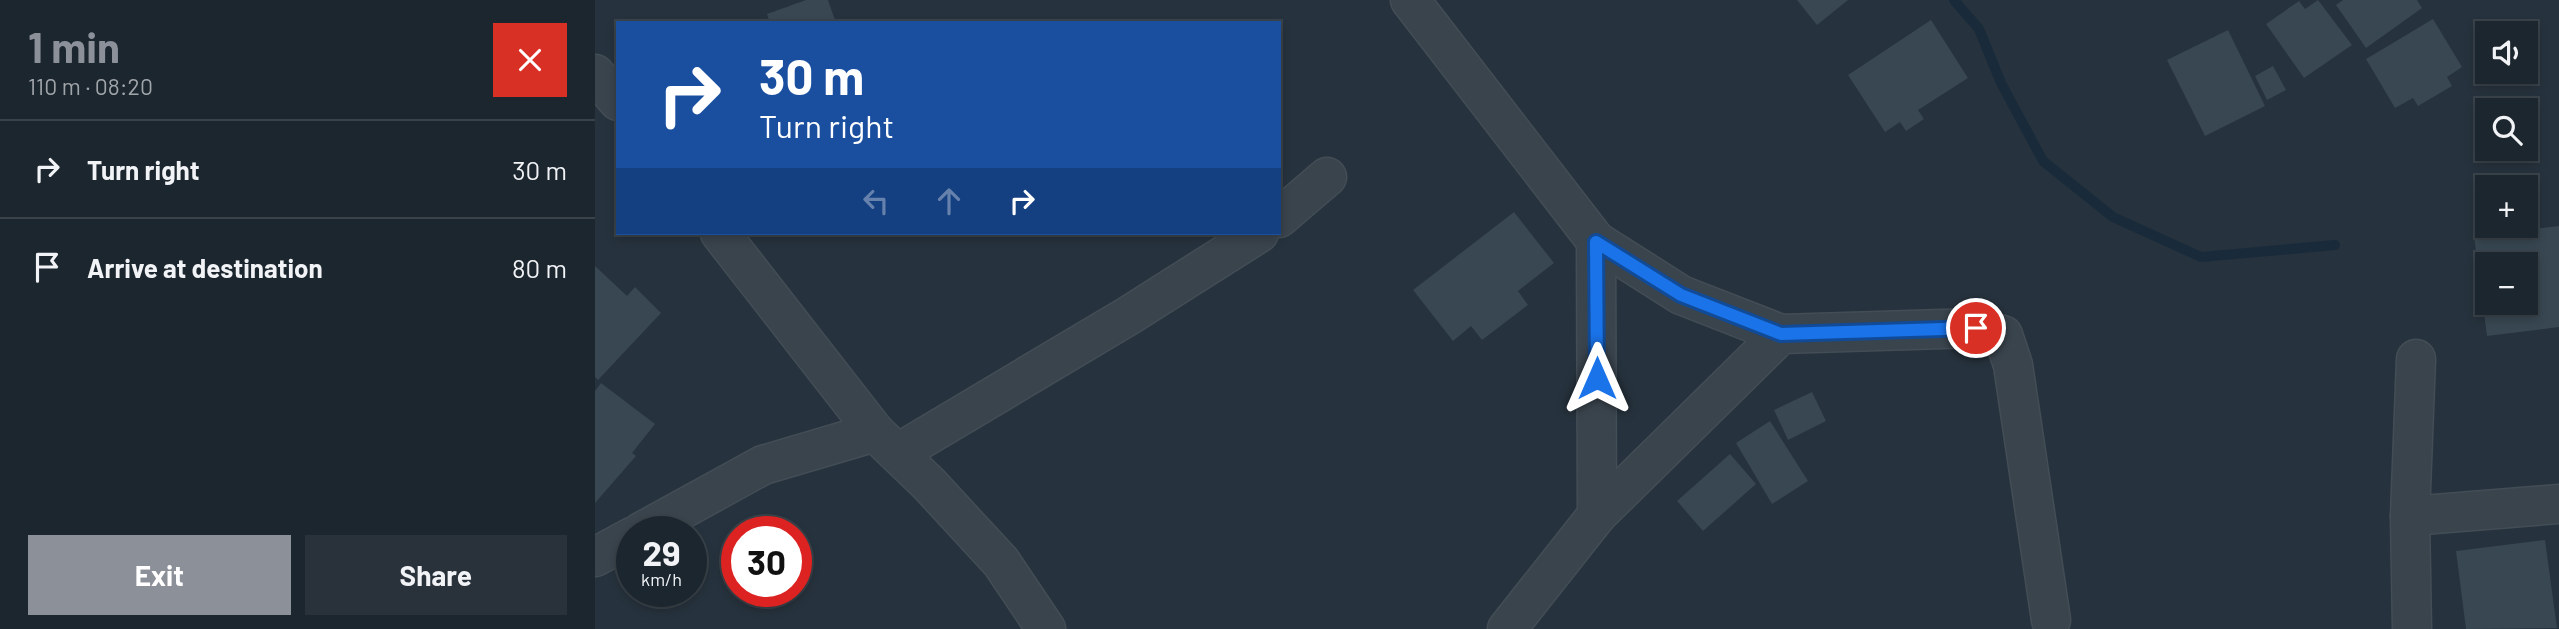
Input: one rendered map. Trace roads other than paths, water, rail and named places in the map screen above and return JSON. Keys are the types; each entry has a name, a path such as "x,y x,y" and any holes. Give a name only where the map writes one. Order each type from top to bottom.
{"street":[{"path":"1410,0 1596,242 1681,295 1781,334 1976,328 2003,335 2013,365 2051,620"},
{"path":"595,74 616,99"},
{"path":"1281,216 1327,177"},
{"path":"722,235 887,443 1001,562 1046,629"},
{"path":"670,516 763,465 887,443 1128,316 1256,235"},
{"path":"1596,242 1597,515"},
{"path":"1507,629 1597,515 1781,334"},
{"path":"2411,629 2410,516 2416,359"},
{"path":"2410,516 2559,504"},
{"path":"595,557 616,546"}],"waterway":[{"path":"1954,0 1979,29 2001,83 2043,161 2113,217 2201,257 2335,245"}]}
